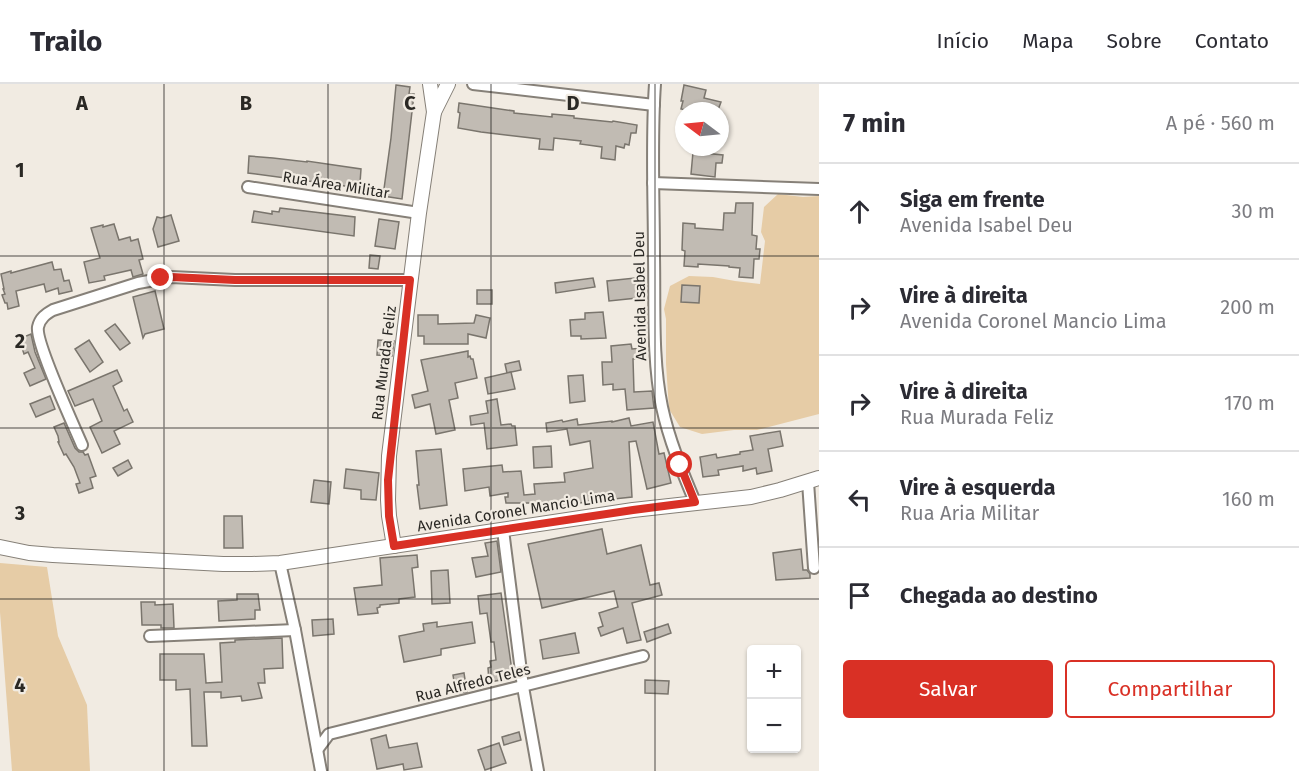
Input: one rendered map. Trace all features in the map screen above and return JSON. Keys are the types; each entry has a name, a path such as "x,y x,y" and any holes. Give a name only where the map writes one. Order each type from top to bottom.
{"street":[{"name":"Rua Murada Feliz","path":"394,546 389,516 388,480 418,213 434,112 430,84"},
{"name":"Rua Murada Feliz","path":"434,112 448,84"},
{"path":"473,84 654,105"},
{"name":"Avenida Isabel Deu","path":"655,84 655,311 659,387 672,444 695,502"},
{"path":"654,183 819,189"},
{"name":"Rua Área Militar","path":"248,187 418,213"},
{"path":"82,445 38,336 40,320 53,310 138,283 171,277 235,280 410,280"},
{"path":"813,480 814,568"},
{"name":"Avenida Coronel Mancio Lima","path":"0,547 53,555 224,564 280,563 633,510 751,497 813,480"},
{"path":"503,530 523,687 538,771"},
{"path":"280,563 321,771"},
{"path":"150,636 295,630"},
{"name":"Rua Alfredo Teles","path":"317,750 329,734 643,656"}],"shaded area":[{"path":"778,194 819,196 819,414 757,430 702,434 680,427 669,409 664,309 670,286 689,276 760,284 765,241 761,232 764,207"},
{"path":"0,563 47,567 58,636 87,705 90,771 12,771 0,612"}],"building":[{"path":"396,85 410,87 409,94 414,94 402,199 383,196"},
{"path":"684,85 706,90 704,98 721,102 683,102 681,101"},
{"path":"459,103 514,111 514,113 552,117 552,114 574,116 574,118 637,125 636,133 631,133 629,145 625,144 624,148 616,146 615,160 601,158 602,147 580,144 581,141 554,138 553,150 539,149 540,139 458,128"},
{"path":"249,156 361,169 360,183 353,182 352,187 248,173"},
{"path":"693,156 723,156 722,163 716,163 715,177 691,174"},
{"path":"736,203 753,203 752,235 757,236 756,249 760,249 759,259 754,259 753,278 739,277 740,268 729,266 698,264 698,267 684,266 683,223 695,224 695,228 723,230 724,213 735,213"},
{"path":"280,208 355,217 354,236 252,222 254,211 272,214 272,211 279,212"},
{"path":"171,215 179,241 158,247 153,229 157,217"},
{"path":"379,219 399,222 395,249 375,246"},
{"path":"114,224 119,240 130,237 131,241 138,239 143,259 139,260 143,274 133,277 131,270 104,276 105,280 89,283 84,262 100,258 91,228"},
{"path":"370,255 380,256 378,269 369,268"},
{"path":"52,262 54,270 61,269 64,281 69,280 72,291 59,294 58,288 46,292 44,284 16,291 19,306 8,309 2,295 5,294 1,274"},
{"path":"593,278 595,287 556,293 555,283"},
{"path":"635,278 637,298 609,301 607,281"},
{"path":"682,285 700,286 699,303 681,302"},
{"path":"477,290 492,290 492,304 477,304"},
{"path":"155,291 164,329 145,334 143,338 133,297"},
{"path":"603,312 606,338 581,339 581,336 571,336 570,320 585,319 585,313"},
{"path":"418,315 438,315 438,324 474,323 476,315 490,318 486,338 468,334 468,344 424,344 424,336 418,336"},
{"path":"115,324 130,343 120,350 105,331"},
{"path":"31,334 35,352 46,379 30,386 24,373 35,368 28,352 24,354 19,339"},
{"path":"89,340 103,362 90,372 75,349"},
{"path":"378,340 394,341 392,356 377,355"},
{"path":"631,344 632,349 643,348 644,358 633,359 634,392 652,391 654,408 627,410 625,389 613,390 613,384 603,385 602,362 612,362 611,346"},
{"path":"468,351 468,357 473,359 477,378 455,383 458,398 449,400 455,430 436,434 430,404 415,408 412,395 428,391 421,360"},
{"path":"519,361 521,370 507,373 505,364"},
{"path":"117,370 122,381 113,386 124,411 127,409 133,422 114,431 120,444 102,453 90,427 102,421 93,399 75,406 68,391"},
{"path":"511,372 515,389 488,394 485,378"},
{"path":"583,375 585,401 570,403 568,376"},
{"path":"50,396 55,409 36,417 30,404"},
{"path":"497,399 501,425 515,426 517,445 487,449 484,423 471,425 470,416 488,413 486,401"},
{"path":"629,418 631,426 653,422 659,454 664,453 671,483 647,489 636,441 629,442 632,497 614,499 614,497 557,507 537,507 537,503 506,503 505,497 508,497 508,493 490,496 489,487 465,491 463,469 502,465 503,472 521,471 524,495 535,494 534,484 565,482 564,473 593,468 590,441 570,445 567,429 547,432 546,423 577,419 578,425"},
{"path":"64,423 75,448 85,455 88,454 96,476 90,478 93,488 79,493 76,484 80,483 74,467 66,454 64,455 54,427"},
{"path":"780,431 783,446 768,449 772,471 757,474 756,468 743,471 743,466 718,470 719,475 703,477 700,457 716,454 717,458 753,450 750,436"},
{"path":"551,446 552,467 534,468 533,447"},
{"path":"441,449 447,505 420,509 416,451"},
{"path":"128,460 132,468 118,476 113,468"},
{"path":"346,469 379,473 376,500 361,499 361,490 344,488"},
{"path":"314,480 331,482 329,504 311,502"},
{"path":"224,516 242,516 243,548 224,548"},
{"path":"602,529 607,554 641,545 650,585 659,583 662,595 632,603 641,640 627,643 623,628 601,636 598,628 603,626 599,613 618,607 614,591 542,608 528,544"},
{"path":"497,541 501,572 476,577 472,558 488,556 485,543"},
{"path":"801,549 803,570 807,570 810,578 776,580 773,553"},
{"path":"417,555 418,567 412,568 415,597 399,599 399,603 380,605 377,608 378,613 358,615 354,588 382,585 380,558"},
{"path":"448,570 450,603 432,604 431,571"},
{"path":"501,593 513,678 489,682 490,661 496,660 494,642 491,642 487,613 480,614 478,596"},
{"path":"237,594 258,594 260,610 255,610 255,619 219,621 218,601 237,600"},
{"path":"141,602 155,602 155,605 173,604 174,628 142,625"},
{"path":"333,619 334,634 313,636 312,620"},
{"path":"437,622 437,627 472,622 475,643 441,649 441,655 404,662 399,636 424,631 423,624"},
{"path":"668,624 671,633 647,642 644,632"},
{"path":"575,633 579,653 543,659 540,640"},
{"path":"282,638 283,668 264,669 265,683 258,683 262,698 242,701 241,696 221,698 221,692 204,692 207,746 192,746 190,689 176,690 176,680 160,680 160,654 204,654 206,683 222,682 220,643"},
{"path":"464,673 467,692 456,693 453,675"},
{"path":"645,680 669,681 668,694 645,693"},
{"path":"519,732 521,740 504,745 502,737"},
{"path":"386,735 389,748 417,743 422,767 404,770 403,764 377,769 371,739"},
{"path":"499,743 506,763 485,770 478,750"}],"route":[{"path":"161,278 410,280 389,456 389,516 394,546 695,502 680,465"}]}
